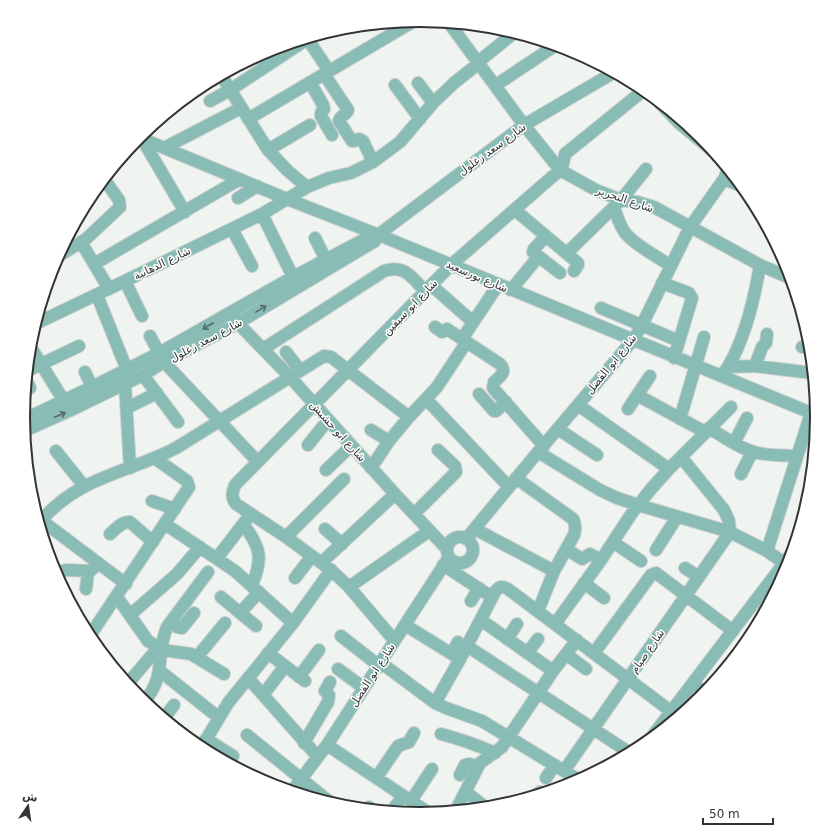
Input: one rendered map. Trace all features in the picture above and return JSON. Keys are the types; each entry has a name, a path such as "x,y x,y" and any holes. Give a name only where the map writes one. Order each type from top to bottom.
{"street":[{"path":"248,119 327,72 395,28"},
{"name":"شارع التحرير","path":"452,29 479,62 524,125 560,170 617,203 637,202 654,208 760,266 783,275"},
{"name":"شارع الدهانية","path":"42,321 262,214 307,188 329,178 351,173 373,162 400,142 433,103 454,83 509,37"},
{"path":"311,43 348,109 347,112 340,117 339,121 352,141 359,139 363,140 373,162"},
{"path":"210,101 230,90 292,49"},
{"path":"496,85 550,50"},
{"name":"شارع سعد زغلول","path":"30,417 127,370 161,358 238,324 371,245 378,235 524,125 608,76"},
{"path":"224,80 268,150 307,188"},
{"path":"310,82 324,109 321,116 332,135"},
{"path":"418,83 433,103"},
{"path":"394,85 420,119"},
{"name":"شارع ابو سيفين","path":"252,514 236,504 232,498 232,492 235,485 257,461 451,265 560,170 566,154 638,95"},
{"path":"164,148 241,108"},
{"path":"268,150 310,125"},
{"name":"شارع بورسعيد","path":"145,140 674,358 696,366 725,372 810,412"},
{"path":"143,142 184,212"},
{"path":"567,253 617,203 646,169"},
{"name":"شارع ابو الفضل","path":"466,539 633,340 642,325 690,227 725,175"},
{"path":"94,264 240,179"},
{"path":"67,251 81,242 120,207 120,200 107,183"},
{"path":"238,198 257,186"},
{"path":"617,203 622,227 627,235 671,266"},
{"path":"515,210 578,264 574,271"},
{"path":"262,214 293,277"},
{"path":"232,229 252,266"},
{"name":"شارع سعد زغلول","path":"30,428 143,375 161,358 229,314 365,238 378,235"},
{"path":"546,236 534,250 534,253 560,273"},
{"path":"315,238 326,260"},
{"path":"81,242 109,289"},
{"path":"511,290 538,256"},
{"path":"725,372 749,315 756,291 760,266"},
{"path":"263,349 384,271 392,268 406,272 473,322"},
{"path":"125,281 142,316"},
{"path":"662,283 689,293 692,296 674,358"},
{"path":"371,468 408,417 426,399 449,370 473,322 498,285"},
{"path":"97,294 127,370"},
{"path":"601,308 679,341"},
{"name":"شارع ابو حشيش","path":"229,314 263,349 295,374 314,404 430,531 446,557 479,588 492,597"},
{"path":"435,327 442,332 447,329 502,368 502,375 493,384 495,390 506,402 541,449 600,490 638,505 730,532 783,558"},
{"path":"755,366 762,347 765,344 767,334"},
{"path":"150,336 161,358 257,461"},
{"path":"680,419 704,337"},
{"path":"33,368 79,346"},
{"path":"286,352 295,374"},
{"path":"35,354 64,401"},
{"path":"43,517 58,503 84,486 104,477 156,459 176,448 324,356 331,357 408,417"},
{"path":"725,372 755,366 807,372"},
{"path":"85,372 92,388"},
{"path":"143,375 178,422"},
{"path":"628,409 650,376"},
{"path":"125,384 130,468"},
{"path":"127,408 157,393"},
{"path":"479,394 494,411 506,402"},
{"path":"637,395 680,419 707,430 752,452 798,456"},
{"path":"426,399 513,483 573,519 576,524 576,530 554,571 538,611"},
{"path":"578,405 669,469"},
{"path":"555,624 638,505 669,469 731,407"},
{"path":"734,443 747,418"},
{"path":"308,445 328,420"},
{"path":"768,551 798,456 810,425"},
{"path":"558,429 597,455"},
{"path":"371,430 390,441"},
{"path":"326,470 351,446"},
{"path":"414,514 456,472 454,466 438,450"},
{"path":"56,451 84,486"},
{"path":"741,474 752,452"},
{"path":"681,457 724,510 729,521 730,532"},
{"path":"93,631 126,584 189,487 189,483 156,459"},
{"path":"286,537 344,479"},
{"path":"295,578 322,563 395,494"},
{"path":"152,501 175,509"},
{"path":"217,558 252,514 322,563 349,587 394,640"},
{"path":"656,550 677,517"},
{"path":"110,534 126,521 130,522 153,542"},
{"path":"45,524 126,584"},
{"path":"165,524 217,558 256,588 293,623"},
{"path":"240,613 256,588 259,553 254,537 243,524"},
{"path":"325,529 342,544"},
{"path":"475,529 554,571"},
{"path":"349,587 430,531"},
{"name":"شارع صيام","path":"546,778 560,768 594,728 730,532"},
{"path":"456,538 466,539 472,546 472,554 470,558 463,562 455,562 446,557 449,542 456,538"},
{"path":"613,542 641,561"},
{"path":"130,615 173,578 189,562 200,547"},
{"path":"566,549 582,559 586,558 589,554 601,560"},
{"name":"شارع ابو الفضل","path":"295,786 327,745 405,625 446,557"},
{"path":"205,742 218,717 293,623 322,563"},
{"path":"62,571 88,571 94,569 98,564"},
{"path":"685,568 699,577"},
{"path":"86,589 88,571"},
{"path":"148,697 157,682 160,671 160,649 163,636 171,622 208,572"},
{"path":"594,653 653,573 659,574 733,632"},
{"path":"673,713 693,684 773,580"},
{"path":"584,583 604,598"},
{"path":"434,703 463,644 480,620 498,588 503,586 628,679 670,715"},
{"path":"471,601 479,588"},
{"path":"117,597 148,641 160,649 185,652 197,657 224,674"},
{"path":"221,597 256,626"},
{"path":"171,622 177,627 182,628 194,613"},
{"path":"480,620 553,671"},
{"path":"197,657 225,623"},
{"path":"507,639 517,624"},
{"path":"405,625 456,657"},
{"path":"341,636 434,703 482,721 572,776"},
{"path":"527,653 538,639"},
{"path":"459,805 478,767 484,760 502,747 553,671 577,640"},
{"path":"463,644 624,748"},
{"path":"131,679 160,649"},
{"path":"268,653 302,679 319,650"},
{"path":"566,654 586,669"},
{"path":"263,695 285,666"},
{"path":"338,669 364,688"},
{"path":"160,671 218,717"},
{"path":"248,678 318,757"},
{"path":"304,743 330,698 325,691 330,682"},
{"path":"693,684 699,688"},
{"path":"167,714 174,705"},
{"path":"377,777 398,746 409,742 414,733"},
{"path":"441,734 460,738 495,753"},
{"path":"247,735 320,794"},
{"path":"327,745 420,807"},
{"path":"213,748 233,756"},
{"path":"460,775 465,765 470,764 478,767"},
{"path":"398,806 407,798 432,769"},
{"path":"466,792 480,802"}]}
